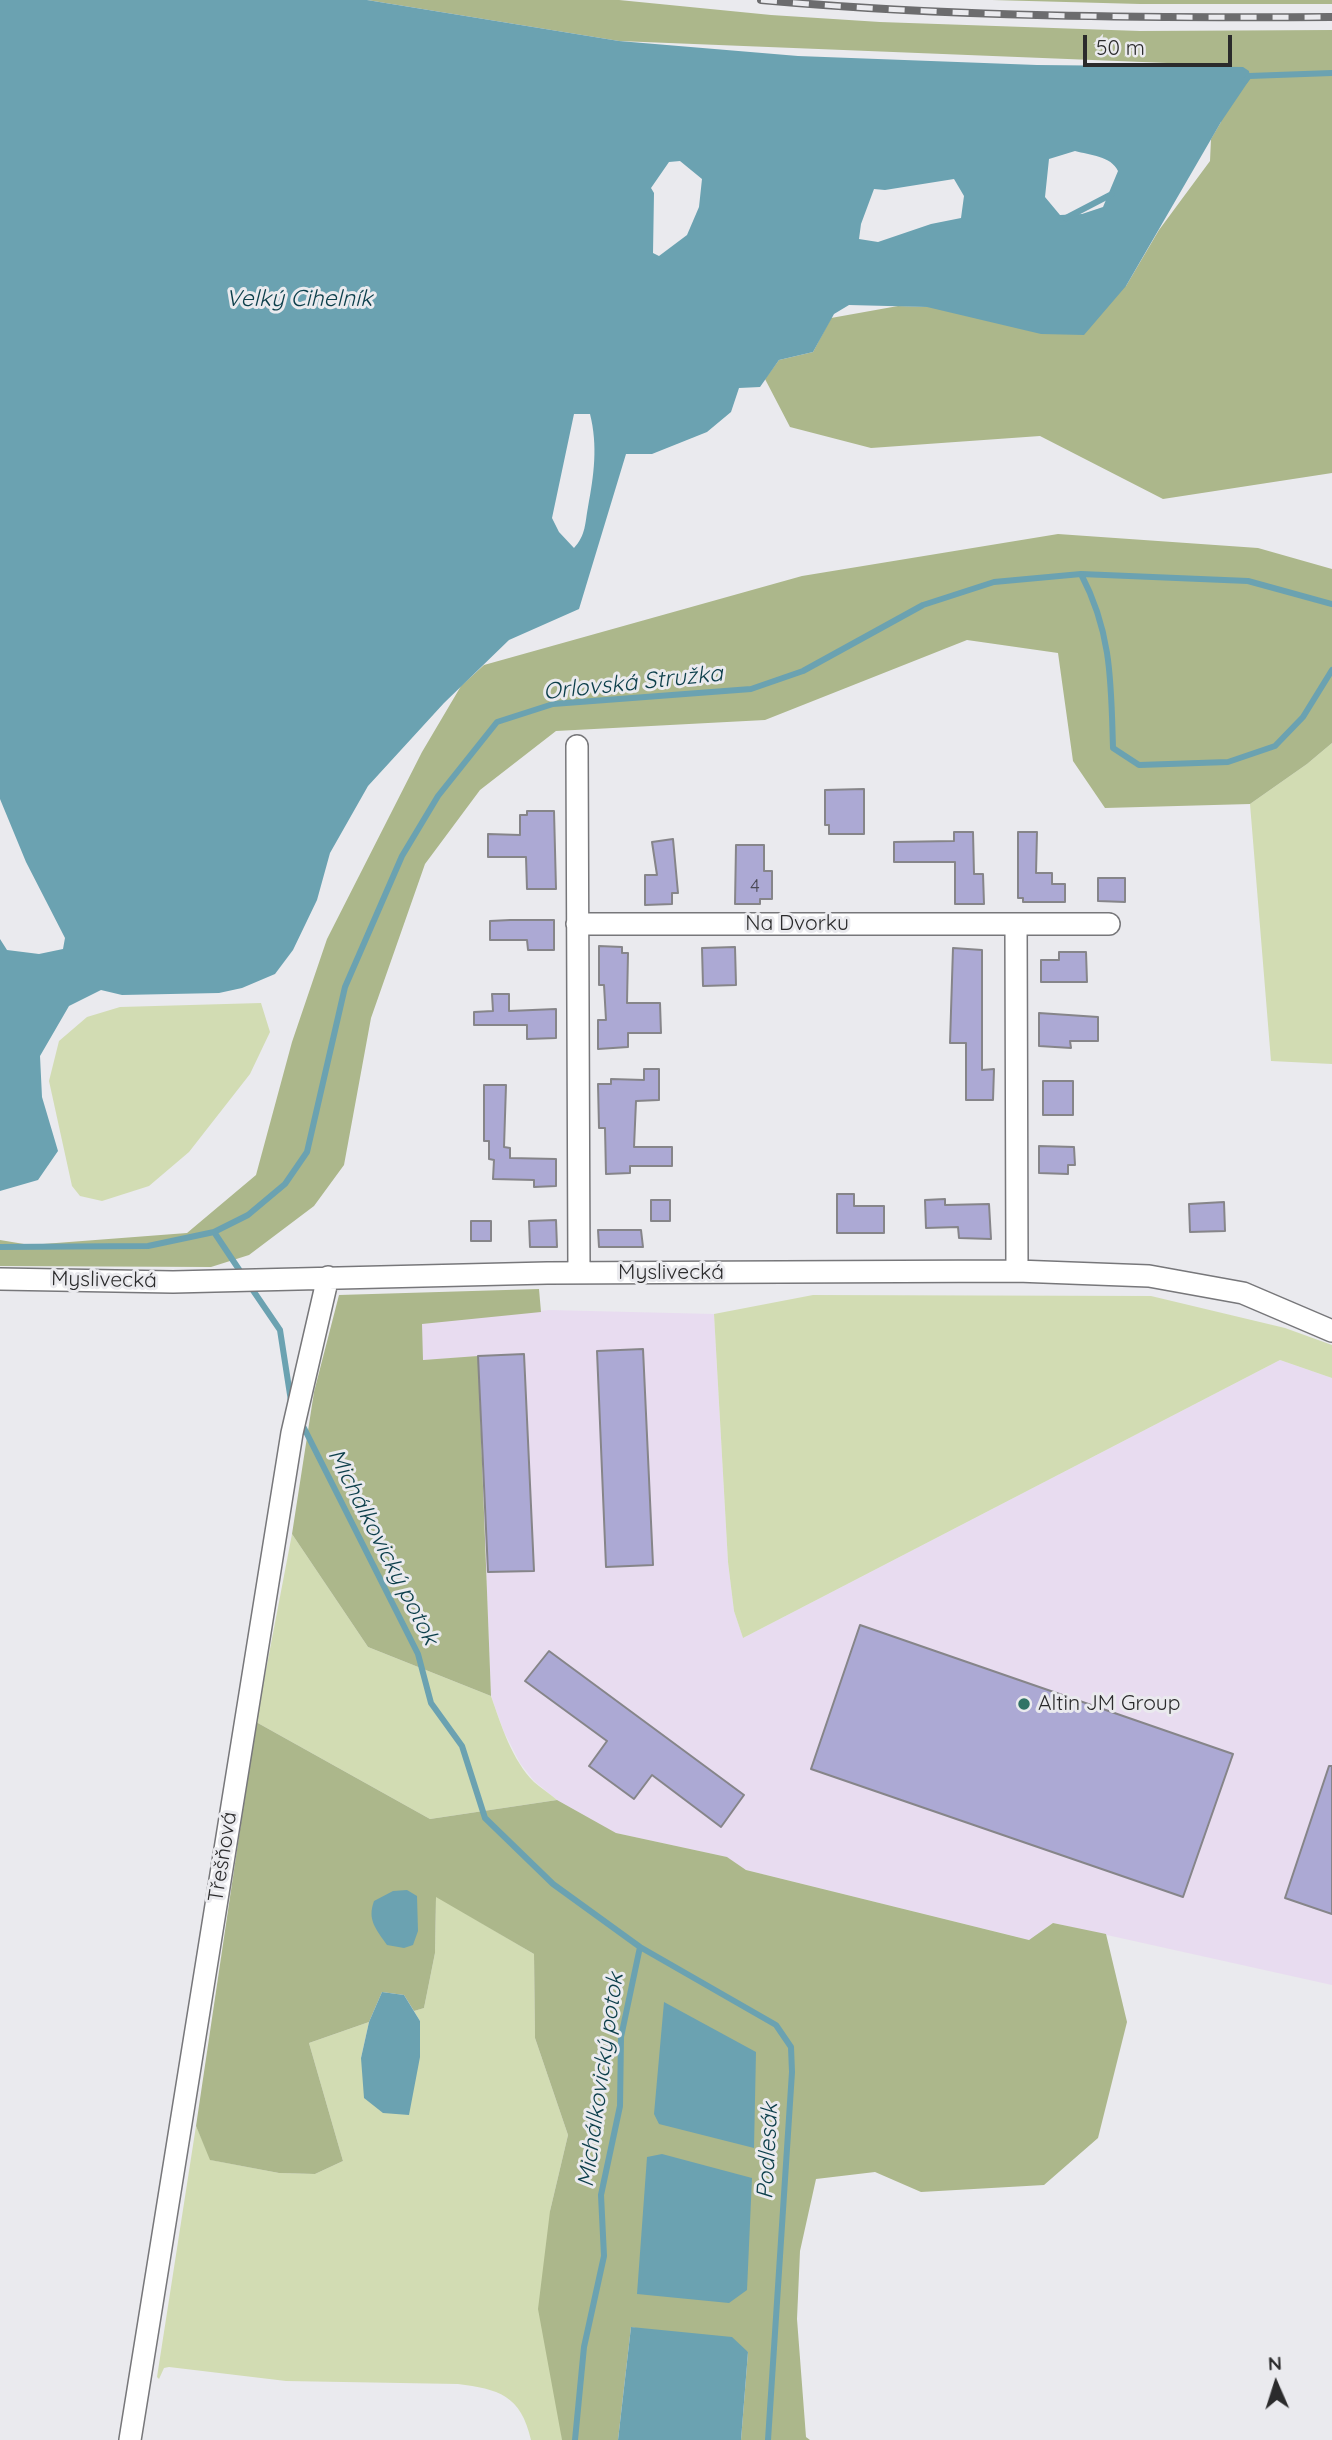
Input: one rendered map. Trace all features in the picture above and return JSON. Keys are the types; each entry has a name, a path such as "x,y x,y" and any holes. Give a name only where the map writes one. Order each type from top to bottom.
{"street":[{"path":"577,746 579,1273"},
{"name":"Na Dvorku","path":"578,924 1109,924"},
{"path":"1016,924 1017,1271"},
{"name":"Myslivecká","path":"0,1279 173,1282 579,1273 1017,1271 1149,1276 1243,1293 1332,1331"},
{"name":"Třešňová","path":"130,2440 292,1433 328,1277"}],"shaded area":[{"path":"549,1310 714,1314 728,1562 734,1611 743,1638 1280,1360 1332,1378 1332,1985 1053,1923 1029,1940 746,1870 726,1857 615,1833 557,1800 534,1781 520,1763 504,1732 491,1696 478,1357 422,1360 422,1323"}],"green space":[{"path":"367,0 619,0 771,15 880,22 1140,31 1332,30 1332,473 1163,499 1040,436 871,448 790,427 765,379 779,360 813,352 831,318 898,306 927,307 1126,286 1159,230 1210,161 1211,139 1221,122 1217,65 619,41"},
{"path":"992,0 1332,0 1332,4 1140,4"},
{"path":"1058,534 1258,548 1332,569 1332,743 1250,804 1105,808 1073,761 1058,653 967,640 765,720 556,731 480,790 425,864 371,1018 344,1165 314,1206 249,1255 211,1267 0,1266 0,1240 30,1245 187,1233 256,1175 292,1042 327,939 422,752 461,686 484,665 802,576"},
{"path":"1332,743 1332,1064 1271,1061 1250,804"},
{"path":"261,1003 270,1032 250,1074 189,1152 149,1186 102,1201 80,1196 72,1186 49,1081 59,1041 87,1017 120,1007"},
{"path":"539,1289 541,1312 422,1324 423,1360 478,1356 491,1696 368,1647 292,1534 314,1392 339,1295"},
{"path":"813,1295 1151,1296 1285,1328 1332,1345 1332,1378 1280,1360 743,1638 734,1611 728,1562 714,1314"},
{"path":"292,1534 368,1647 491,1696 519,1763 534,1782 557,1800 430,1819 256,1722"},
{"path":"256,1722 430,1819 557,1800 616,1833 727,1857 746,1870 1029,1940 1053,1923 1106,1934 1127,2022 1098,2138 1044,2185 921,2192 875,2172 816,2179 800,2251 797,2319 806,2437 810,2440 741,2440 748,2352 631,2327 618,2440 562,2440 538,2309 550,2211 568,2135 535,2038 534,1954 436,1897 435,1953 424,2008 414,2011 404,1995 382,1992 369,2022 309,2043 343,2161 315,2174 279,2173 210,2160 196,2126"},
{"path":"436,1896 534,1954 535,2038 568,2135 550,2211 562,2440 531,2440 527,2425 514,2404 496,2392 472,2386 286,2381 169,2367 164,2368 159,2379 157,2377 196,2126 211,2160 279,2173 315,2174 343,2161 309,2043 369,2022 361,2058 420,2021 414,2011 424,2008 435,1953"}],"water":[{"name":"Velký Cihelník","path":"0,0 367,0 619,41 798,56 1037,65 1243,67 1249,71 1250,79 1221,122 1126,286 1084,335 1041,334 927,307 849,305 834,314 813,352 779,360 760,387 739,388 731,412 707,432 652,454 626,454 579,609 509,640 444,703 368,786 330,853 317,900 293,950 275,974 242,988 219,993 122,995 101,990 69,1006 40,1056 42,1097 58,1151 38,1180 0,1191 0,939 7,950 39,954 63,949 65,938 26,862 0,799","holes":["1075,151 1100,157 1115,166 1118,171 1103,207 1082,214 1060,215 1045,197 1049,159","680,161 702,179 699,207 687,235 659,256 653,253 654,193 651,188 669,162","954,179 964,196 961,218 931,224 878,242 859,239 861,224 874,189 885,190","574,414 590,414 594,438 593,472 584,529 574,548 559,532 552,518"]},
{"path":"407,1890 417,1896 418,1931 413,1945 404,1948 387,1945 372,1919 374,1901 393,1891"},
{"path":"382,1992 404,1995 420,2021 420,2057 409,2115 383,2113 364,2098 361,2058 369,2022"},
{"path":"664,2002 756,2052 754,2148 659,2124 654,2114"},
{"path":"662,2154 752,2178 747,2290 729,2303 637,2294 647,2157"},
{"path":"631,2327 732,2337 748,2352 741,2440 618,2440"}],"building":[{"path":"864,789 864,834 829,834 829,825 825,825 825,790"},
{"path":"527,811 554,811 556,889 527,889 526,857 488,857 488,834 520,835 520,815 527,815"},
{"path":"954,832 973,832 974,874 983,874 984,904 955,904 955,862 894,862 894,842 954,841"},
{"path":"1018,832 1037,832 1036,873 1052,873 1052,884 1065,884 1065,902 1023,902 1023,898 1018,898"},
{"path":"673,839 678,893 672,893 672,904 645,905 645,875 657,875 652,842"},
{"path":"736,845 764,845 764,871 772,871 772,899 760,899 760,904 735,904"},
{"path":"1098,878 1125,878 1125,902 1098,901"},
{"path":"554,920 554,950 528,950 527,940 490,940 490,921"},
{"path":"599,946 622,947 622,953 628,953 627,1003 660,1003 661,1033 628,1033 628,1047 598,1049 598,1020 606,1020 604,985 599,985"},
{"path":"735,947 736,985 703,986 702,948"},
{"path":"953,948 982,950 982,1070 994,1069 993,1100 966,1100 966,1043 950,1043"},
{"path":"1059,952 1086,952 1087,982 1041,982 1041,960 1059,960"},
{"path":"492,994 509,994 509,1011 556,1009 556,1038 527,1039 527,1025 474,1025 474,1012 493,1011"},
{"path":"1039,1013 1098,1017 1098,1041 1070,1041 1071,1048 1039,1046"},
{"path":"644,1069 659,1069 659,1100 636,1101 634,1147 672,1147 672,1166 630,1166 630,1173 606,1174 605,1128 599,1128 598,1084 611,1084 611,1079 644,1080"},
{"path":"1043,1081 1073,1081 1073,1115 1043,1115"},
{"path":"484,1085 506,1085 504,1147 510,1148 510,1158 556,1159 556,1186 534,1187 534,1180 493,1179 494,1160 489,1159 489,1141 484,1141"},
{"path":"1039,1146 1074,1147 1075,1165 1068,1165 1068,1174 1039,1173"},
{"path":"837,1194 854,1194 854,1206 884,1206 884,1233 837,1233"},
{"path":"945,1199 945,1205 989,1204 991,1239 959,1238 958,1227 926,1228 925,1200"},
{"path":"651,1200 670,1200 670,1221 651,1221"},
{"path":"1224,1202 1225,1231 1190,1232 1189,1204"},
{"path":"556,1220 557,1247 530,1247 529,1221"},
{"path":"471,1221 491,1221 491,1241 471,1241"},
{"path":"598,1230 641,1230 643,1247 599,1247"},
{"path":"643,1349 653,1565 606,1567 597,1351"},
{"path":"524,1354 534,1571 488,1572 478,1356"},
{"path":"860,1625 1233,1754 1183,1897 811,1769"},
{"path":"549,1651 744,1795 721,1827 652,1775 634,1799 589,1766 607,1741 525,1681"},
{"path":"1329,1766 1332,1766 1332,1914 1285,1898"}],"waterway":[{"path":"1245,81 1249,76 1332,73"},
{"path":"1066,218 1112,194"},
{"path":"1081,574 1248,581 1332,604"},
{"name":"Orlovská Stružka","path":"0,1247 148,1246 214,1232 248,1215 285,1184 307,1152 345,987 402,856 438,796 497,722 553,704 751,689 803,671 923,605 994,582 1081,574 1099,617 1108,659 1113,748 1139,765 1228,762 1275,746 1303,717 1332,670"},
{"name":"Michálkovický potok","path":"214,1232 244,1277"},
{"name":"Michálkovický potok","path":"250,1286 280,1330 291,1401"},
{"name":"Michálkovický potok","path":"302,1424 418,1654 431,1703 462,1746 485,1818 553,1884 640,1947 621,2037 620,2106 601,2195 604,2256 584,2347 575,2440"},
{"name":"Podlesák","path":"640,1947 776,2025 791,2047 792,2072 768,2440"}],"railway":[{"path":"761,0 904,10 1046,15 1332,17"}],"place":[{"name":"Altin JM Group","path":"1024,1704"}]}
